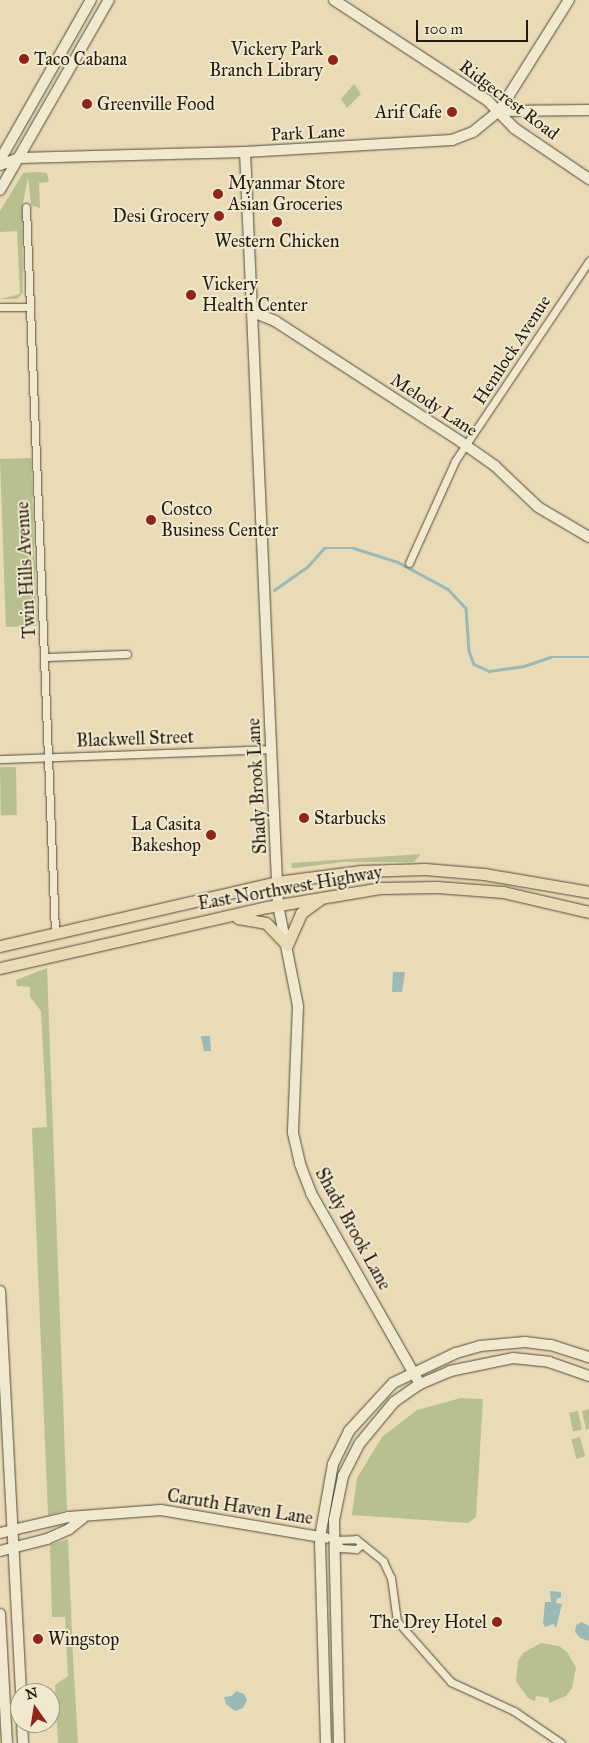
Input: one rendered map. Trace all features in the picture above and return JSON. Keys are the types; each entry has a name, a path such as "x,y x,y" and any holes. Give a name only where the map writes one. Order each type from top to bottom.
{"main road":[{"name":"East Northwest Highway","path":"0,946 277,882 361,870 425,869 517,878 589,892"},
{"path":"425,869 425,887"},
{"name":"East Northwest Highway","path":"0,968 278,904 381,888 425,887 503,892 589,912"},
{"path":"216,918 260,921 274,929 287,945 301,913 325,897"}],"street":[{"path":"0,160 3,148 92,0 107,4 0,190"},
{"name":"Ridgecrest Road","path":"334,0 455,78 498,111 514,128 589,178"},
{"name":"Park Lane","path":"0,165 19,158 245,152 440,143 473,132 498,111 570,0"},
{"path":"498,111 589,110"},
{"path":"3,148 19,158"},
{"name":"Shady Brook Lane","path":"245,152 278,904 298,1006 292,1116 300,1164 321,1212 420,1384"},
{"name":"Twin Hills Avenue","path":"26,207 55,932"},
{"name":"Hemlock Avenue","path":"409,563 438,494 466,445 589,261"},
{"path":"0,307 29,307"},
{"name":"Melody Lane","path":"253,312 275,321 466,445 495,466 538,506 589,537"},
{"path":"45,657 127,654"},
{"name":"Blackwell Street","path":"0,759 271,749"},
{"path":"0,1291 20,1683"},
{"path":"326,1743 320,1537 332,1464 349,1432 377,1398 414,1371 456,1352 503,1343 551,1345 589,1357"},
{"path":"339,1743 333,1540 337,1502 350,1460 381,1414 420,1384 470,1365 513,1358 549,1362 589,1376"},
{"name":"Caruth Haven Lane","path":"0,1533 68,1517 82,1518 112,1511 168,1510 333,1540 356,1539 360,1545 371,1550 388,1568 397,1621 441,1673 462,1688 514,1711 561,1743"},
{"name":"Caruth Haven Lane","path":"0,1551 69,1529 82,1518"},
{"path":"0,1614 7,1743"},
{"path":"322,1625 336,1625"}],"green space":[{"path":"354,84 361,94 347,108 341,99"},
{"path":"23,173 47,173 49,182 39,183 40,208 31,205 28,177 22,208 23,293 17,299 0,299 20,294 17,231 0,232 0,211"},
{"path":"31,458 37,626 6,627 0,459"},
{"path":"0,767 16,767 17,815 1,815"},
{"path":"421,854 414,862 343,862 296,868 292,868 291,863"},
{"path":"47,968 67,1510 48,1515 32,1128 47,1127 41,1011 30,997 30,987 17,986 16,980"},
{"path":"461,1398 483,1399 476,1517 468,1523 352,1515 357,1478 382,1437 417,1410"},
{"path":"589,1409 589,1429 586,1430 582,1411"},
{"path":"578,1411 582,1430 573,1431 569,1413"},
{"path":"580,1437 585,1456 576,1459 571,1439"},
{"path":"68,1539 78,1743 58,1743 57,1733 60,1733 60,1683 58,1683 68,1676 65,1617 52,1617 50,1545"},
{"path":"541,1643 559,1646 567,1652 576,1668 572,1688 566,1696 549,1703 549,1698 536,1696 535,1701 528,1698 516,1681 518,1661 523,1653"}],"water":[{"path":"393,972 405,972 402,992 392,992"},
{"path":"201,1036 210,1036 211,1051 204,1051"},
{"path":"550,1591 561,1592 561,1598 557,1598 556,1603 562,1604 556,1628 553,1624 545,1627 543,1623 545,1602 551,1602"},
{"path":"582,1622 589,1626 589,1641 580,1638 575,1632 576,1625"},
{"path":"236,1691 244,1694 247,1700 243,1708 235,1711 226,1704 224,1697 232,1696"}],"waterway":[{"path":"274,590 307,567 324,548 354,548 398,562 448,589 466,608 469,651 474,664 489,671 524,666 550,657 589,657"}],"place":[{"name":"Taco Cabana","path":"24,59"},
{"name":"Vickery Park Branch Library","path":"333,60"},
{"name":"Greenville Food","path":"87,104"},
{"name":"Arif Cafe","path":"452,112"},
{"name":"Myanmar Store Asian Groceries","path":"218,194"},
{"name":"Desi Grocery","path":"219,216"},
{"name":"Western Chicken","path":"277,222"},
{"name":"Vickery Health Center","path":"191,295"},
{"name":"Costco Business Center","path":"151,520"},
{"name":"Starbucks","path":"304,818"},
{"name":"La Casita Bakeshop","path":"211,835"},
{"name":"The Drey Hotel","path":"497,1622"},
{"name":"Wingstop","path":"38,1639"}]}
